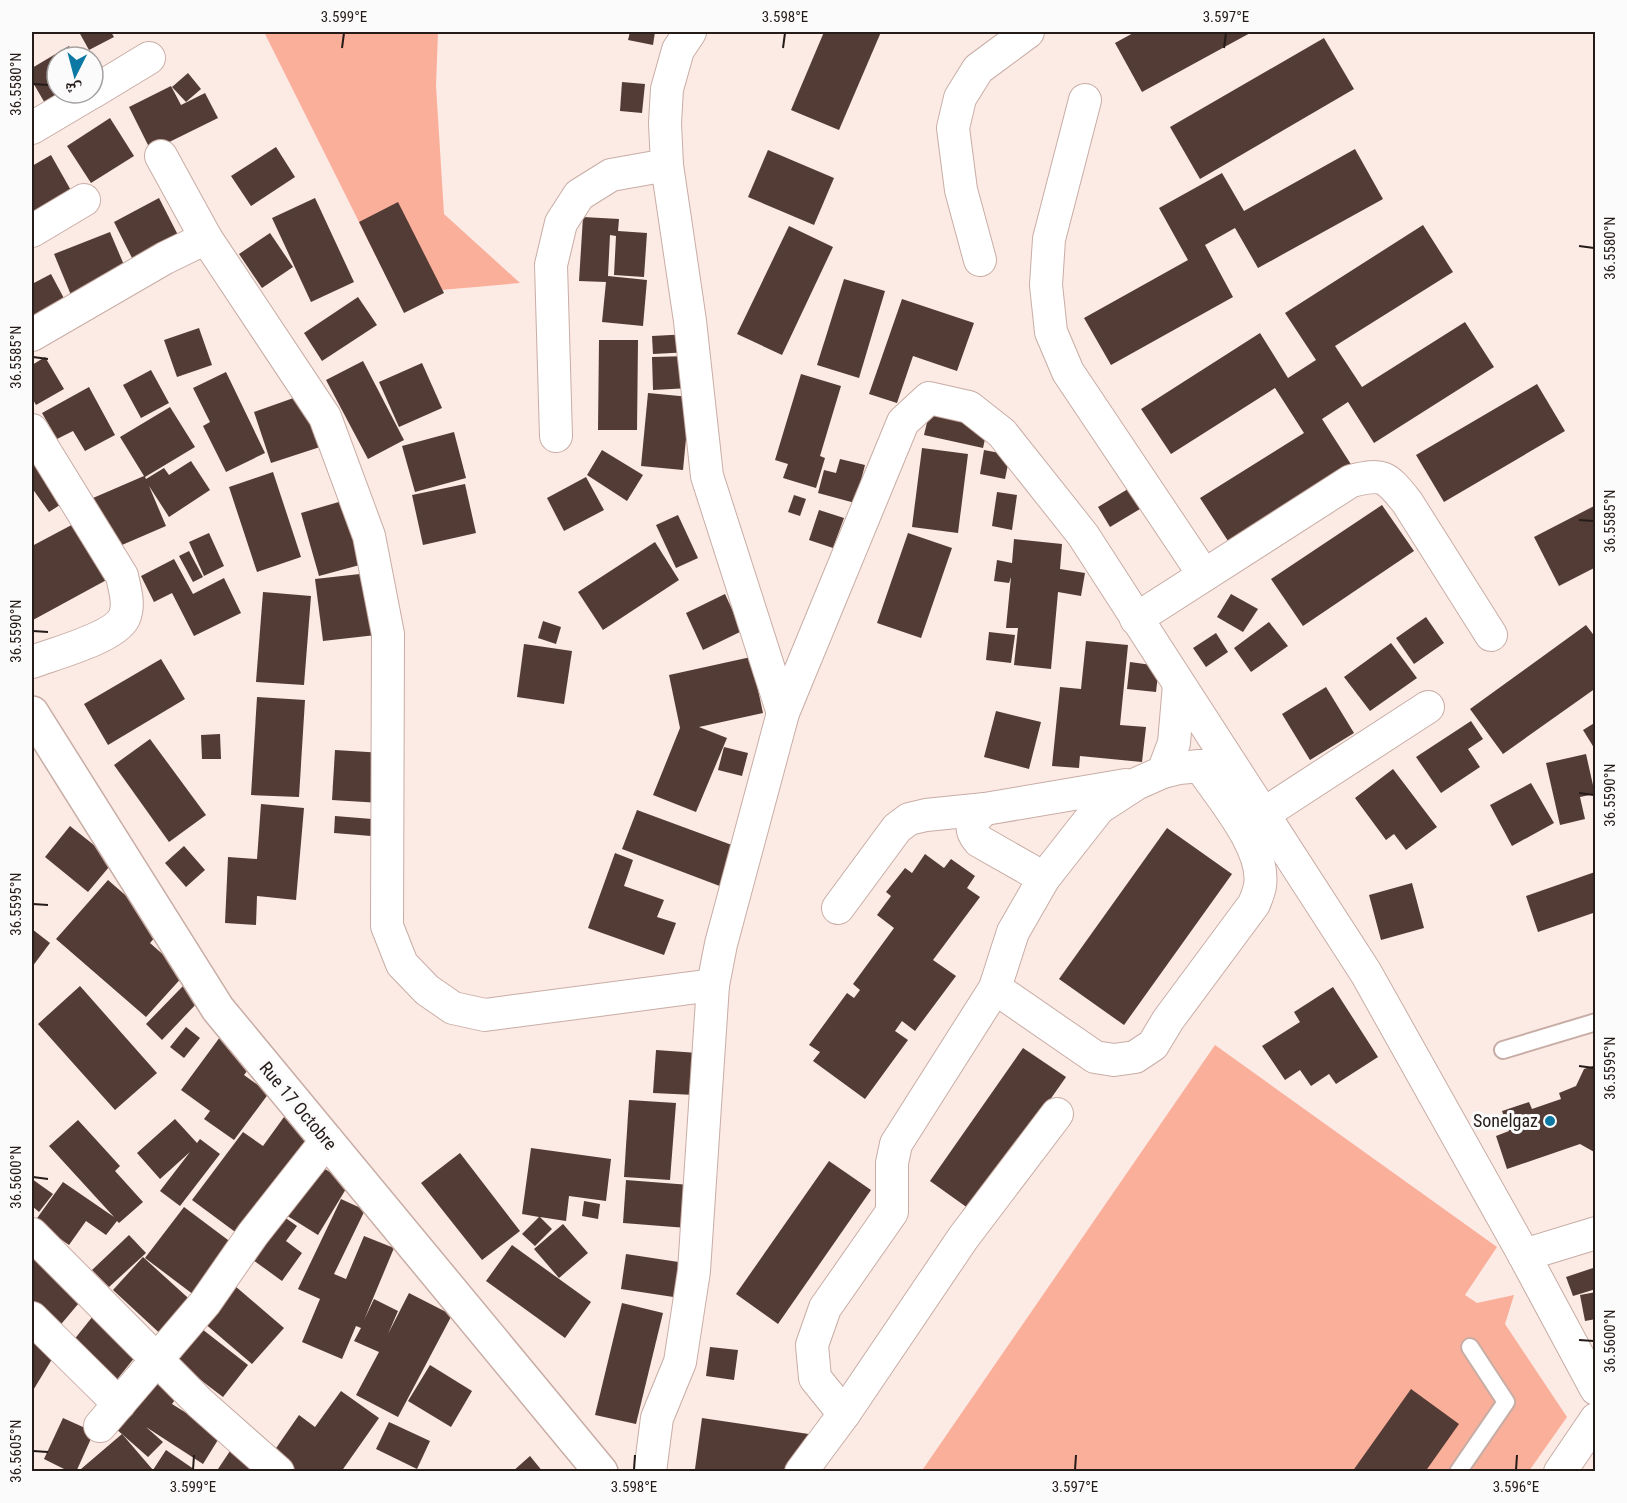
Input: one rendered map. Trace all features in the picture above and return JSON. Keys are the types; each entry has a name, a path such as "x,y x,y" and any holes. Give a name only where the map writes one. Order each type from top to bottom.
{"street":[{"path":"690,32 678,50 667,89 665,123 667,165 690,321 707,476 783,713"},
{"path":"980,260 961,190 953,128 960,98 978,69 1028,32"},
{"path":"105,84 149,58"},
{"path":"1085,100 1049,239 1046,285 1051,332 1068,372 1204,575"},
{"path":"32,128 70,105"},
{"path":"161,156 206,238 325,417 369,536 388,634 387,926 402,964 427,990 453,1008 485,1015 712,985"},
{"path":"556,436 551,265 561,224 579,195 611,175 667,165"},
{"path":"32,231 84,200"},
{"path":"32,335 165,258 206,238"},
{"path":"650,1472 657,1418 680,1362 694,1271 712,985 721,944 783,713 903,422 929,398 969,407 1002,433 1083,535 1366,973 1524,1255 1596,1389"},
{"path":"32,430 122,576 127,597 123,619 104,636 32,662"},
{"path":"1136,618 1351,481 1374,476 1390,481 1407,502 1491,635"},
{"path":"844,1414 814,1378 812,1346 825,1308 892,1212 892,1162 896,1144 994,988 1013,932 1044,878 1100,808 1150,778 1174,743 1179,685"},
{"path":"1262,815 1428,707"},
{"name":"Rue 17 Octobre","path":"32,713 218,1009 601,1472"},
{"path":"838,908 897,828 909,819 926,814 985,809 1150,778 1200,766 1219,768 1236,775"},
{"path":"994,988 1095,1057 1114,1060 1135,1057 1153,1044 1167,1020 1254,904 1260,886 1259,865 1252,843 1200,766"},
{"path":"985,809 971,825 973,834 979,841 1044,878"},
{"path":"801,1472 844,1414 963,1238 1057,1114"},
{"path":"32,1318 109,1415 206,1303 253,1234 327,1140"},
{"path":"1524,1255 1596,1233"},
{"path":"32,1234 200,1403 278,1472"},
{"path":"1560,1472 1596,1419"}],"lane":[{"path":"1503,1050 1596,1022"},
{"path":"1458,1472 1506,1402 1470,1347"}],"shaded area":[{"path":"264,32 438,32 436,86 444,214 520,283 395,294"},
{"path":"1215,1045 1497,1247 1465,1295 1477,1303 1514,1295 1505,1324 1567,1417 1529,1471 921,1472"}],"building":[{"path":"79,32 111,32 114,37 99,45 86,45"},
{"path":"630,32 655,32 653,45 628,40"},
{"path":"824,32 881,32 839,130 791,110"},
{"path":"1135,32 1252,32 1142,92 1115,43"},
{"path":"1324,38 1354,89 1200,179 1170,127"},
{"path":"45,60 45,103 32,81 32,68"},
{"path":"188,73 201,89 186,102 172,87"},
{"path":"622,82 645,84 642,113 620,111"},
{"path":"171,86 181,105 205,93 218,118 151,151 129,107"},
{"path":"110,118 134,156 91,183 67,146"},
{"path":"276,147 295,177 251,206 231,176"},
{"path":"1355,149 1383,199 1258,268 1235,228 1205,245 1233,297 1111,365 1084,318 1188,260 1159,208 1222,173 1244,211"},
{"path":"768,150 834,178 814,225 748,197"},
{"path":"51,155 73,194 32,217 32,166"},
{"path":"159,198 180,239 134,262 114,222"},
{"path":"315,198 354,282 311,302 272,218"},
{"path":"398,202 444,293 404,313 359,222"},
{"path":"583,217 619,219 618,231 647,233 644,277 614,275 616,236 610,235 608,276 647,280 643,326 602,322 606,282 579,281"},
{"path":"1423,225 1453,272 1335,346 1362,387 1465,322 1494,367 1374,443 1348,402 1322,419 1352,466 1230,544 1200,498 1304,433 1275,388 1171,454 1141,409 1260,333 1288,378 1316,360 1285,313"},
{"path":"789,226 833,247 782,355 737,334"},
{"path":"110,232 127,272 71,295 54,254"},
{"path":"270,233 293,267 262,288 239,254"},
{"path":"51,274 67,304 32,322 32,284"},
{"path":"844,279 885,291 859,378 817,365"},
{"path":"358,297 377,325 322,361 304,333"},
{"path":"902,299 974,323 957,371 913,356 897,403 869,394"},
{"path":"199,328 212,365 177,377 164,340"},
{"path":"690,334 691,352 653,354 652,336"},
{"path":"599,340 638,340 637,430 598,430"},
{"path":"689,356 690,388 653,390 652,357"},
{"path":"45,357 64,389 36,405 32,398 32,365"},
{"path":"363,361 404,440 368,459 326,380"},
{"path":"422,363 442,408 399,427 379,382"},
{"path":"151,370 169,403 141,418 123,385"},
{"path":"226,372 265,453 226,472 203,426 210,422 193,388"},
{"path":"801,374 841,386 820,456 825,458 816,488 783,478 788,464 775,460"},
{"path":"1537,384 1565,431 1444,502 1416,455"},
{"path":"89,387 115,435 85,451 73,431 57,439 42,413"},
{"path":"648,393 690,397 683,470 641,466"},
{"path":"302,395 320,447 271,463 254,412"},
{"path":"170,407 195,447 145,477 146,479 164,468 169,475 191,461 210,490 169,517 149,486 166,526 115,548 93,498 144,476 120,437"},
{"path":"929,414 988,426 983,448 924,435"},
{"path":"454,432 466,478 415,492 402,446"},
{"path":"922,448 968,454 958,533 912,527"},
{"path":"602,450 643,475 627,501 587,475"},
{"path":"984,450 1010,455 1005,479 980,474"},
{"path":"32,451 66,501 49,512 32,488"},
{"path":"840,459 865,465 855,503 818,493 824,470 836,473"},
{"path":"273,472 301,557 257,572 229,487"},
{"path":"586,477 604,510 564,531 547,498"},
{"path":"465,484 476,533 423,545 412,495"},
{"path":"1128,489 1140,509 1110,527 1098,507"},
{"path":"997,492 1017,495 1012,530 992,526"},
{"path":"794,495 806,499 800,516 788,512"},
{"path":"349,499 367,563 319,576 301,513"},
{"path":"1382,505 1414,551 1303,626 1271,579"},
{"path":"1596,505 1596,567 1559,586 1534,537"},
{"path":"819,510 844,518 833,548 809,540"},
{"path":"678,515 698,558 676,568 656,525"},
{"path":"81,520 112,577 33,620 32,546"},
{"path":"209,533 224,566 204,576 189,542"},
{"path":"908,533 952,548 921,638 877,623"},
{"path":"1014,539 1062,544 1060,569 1085,573 1081,596 1058,592 1051,669 1014,665 1018,628 1006,628 1011,577 1009,583 994,581 997,560 1012,563"},
{"path":"655,542 679,580 603,630 578,592"},
{"path":"189,551 203,577 193,582 179,556"},
{"path":"174,559 193,594 224,578 241,613 194,636 172,593 154,602 141,576"},
{"path":"369,573 376,635 323,641 315,579"},
{"path":"263,592 311,596 304,685 256,682"},
{"path":"725,594 742,631 703,650 686,613"},
{"path":"1231,594 1258,609 1243,632 1217,617"},
{"path":"1426,617 1444,643 1414,664 1396,638"},
{"path":"543,621 561,627 556,644 538,638"},
{"path":"1269,622 1288,646 1251,672 1234,648"},
{"path":"1586,625 1596,638 1596,688 1503,754 1470,709"},
{"path":"989,632 1015,635 1011,663 986,660"},
{"path":"1216,633 1228,652 1206,667 1193,648"},
{"path":"1086,641 1128,645 1120,725 1146,727 1142,762 1080,756 1079,768 1052,766 1060,687 1081,689"},
{"path":"1391,643 1417,678 1370,711 1344,677"},
{"path":"524,644 572,651 564,704 517,697"},
{"path":"751,657 763,713 699,727 727,738 696,812 653,795 680,728 669,675"},
{"path":"161,659 185,699 108,745 84,704"},
{"path":"1130,662 1159,666 1156,692 1127,689"},
{"path":"1326,687 1354,733 1310,760 1282,714"},
{"path":"257,697 305,700 299,797 251,795"},
{"path":"996,711 1041,722 1029,769 984,757"},
{"path":"1471,721 1483,739 1468,749 1480,767 1441,793 1416,757"},
{"path":"1596,722 1596,751 1583,730"},
{"path":"220,734 221,759 202,759 201,735"},
{"path":"150,739 206,815 169,842 114,765"},
{"path":"724,747 748,753 742,776 718,770"},
{"path":"335,750 384,753 381,803 332,800"},
{"path":"1586,754 1595,794 1580,797 1585,819 1560,825 1546,763"},
{"path":"1393,769 1437,827 1406,850 1394,834 1386,840 1355,798"},
{"path":"1531,783 1554,823 1512,846 1490,805"},
{"path":"261,804 304,808 296,900 257,896 256,925 225,923 228,857 257,859"},
{"path":"637,810 740,848 725,888 622,849"},
{"path":"335,816 372,819 371,836 334,833"},
{"path":"70,826 114,861 88,892 45,857"},
{"path":"1167,828 1232,874 1124,1025 1059,979"},
{"path":"184,846 205,870 186,887 165,863"},
{"path":"615,853 633,860 624,886 664,900 657,917 676,923 664,955 588,928"},
{"path":"925,854 944,868 951,859 975,876 967,888 980,897 933,960 956,976 915,1031 902,1021 895,1031 908,1040 865,1099 813,1061 820,1052 809,1045 847,993 854,998 860,990 853,984 894,928 877,915 891,896 886,892 905,868 912,873"},
{"path":"1595,872 1596,912 1538,932 1526,896"},
{"path":"108,880 163,928 150,943 185,974 146,1017 56,939"},
{"path":"1412,883 1424,928 1381,940 1369,895"},
{"path":"32,929 50,943 32,967"},
{"path":"80,986 157,1073 115,1110 38,1024"},
{"path":"183,986 199,1001 162,1040 146,1024"},
{"path":"1333,987 1378,1057 1336,1084 1329,1074 1311,1086 1300,1070 1285,1080 1262,1046 1300,1022 1294,1012"},
{"path":"186,1027 200,1038 184,1058 170,1047"},
{"path":"220,1037 254,1062 244,1075 269,1093 234,1140 204,1119 210,1111 181,1090"},
{"path":"1023,1048 1066,1077 972,1211 930,1181"},
{"path":"656,1050 698,1053 695,1095 653,1093"},
{"name":"Sonelgaz","path":"1596,1065 1596,1153 1580,1144 1507,1169 1496,1136 1509,1131 1502,1111 1529,1102 1532,1109 1561,1099 1559,1093 1576,1086 1584,1069"},
{"path":"629,1100 676,1103 670,1180 624,1177"},
{"path":"284,1117 315,1140 242,1237 192,1200 243,1132 263,1146"},
{"path":"175,1119 197,1143 200,1139 220,1154 180,1206 160,1191 190,1152 160,1179 137,1153"},
{"path":"78,1120 120,1166 115,1171 143,1202 119,1223 117,1221 106,1235 86,1221 69,1245 35,1221 63,1182 114,1217 49,1146"},
{"path":"531,1148 611,1159 606,1201 569,1196 566,1221 540,1217 552,1229 535,1246 522,1234 539,1217 522,1214"},
{"path":"460,1153 520,1231 482,1260 421,1183"},
{"path":"829,1161 871,1190 778,1324 736,1294"},
{"path":"317,1164 349,1184 318,1235 286,1215"},
{"path":"32,1179 53,1194 39,1212 32,1206"},
{"path":"626,1180 690,1185 687,1228 623,1223"},
{"path":"341,1199 365,1210 334,1274 346,1279 364,1236 394,1248 364,1320 374,1299 398,1311 388,1334 409,1293 452,1315 398,1417 356,1395 379,1352 354,1341 361,1328 356,1326 342,1359 302,1342 320,1299 298,1289"},
{"path":"584,1201 600,1204 598,1219 582,1216"},
{"path":"184,1207 236,1246 198,1298 145,1258"},
{"path":"280,1214 297,1226 286,1241 302,1253 282,1281 249,1257"},
{"path":"563,1224 588,1253 559,1278 534,1249"},
{"path":"129,1235 146,1253 109,1287 92,1270"},
{"path":"512,1245 591,1302 565,1338 486,1281"},
{"path":"32,1254 84,1297 57,1329 32,1308"},
{"path":"626,1254 685,1263 680,1298 621,1289"},
{"path":"143,1257 197,1306 166,1339 113,1290"},
{"path":"1596,1267 1596,1289 1573,1296 1566,1277"},
{"path":"235,1286 284,1328 252,1364 203,1322"},
{"path":"1596,1292 1596,1319 1585,1321 1580,1295"},
{"path":"622,1303 663,1313 636,1424 595,1415"},
{"path":"97,1311 143,1347 115,1382 69,1346"},
{"path":"202,1329 248,1365 223,1397 177,1362"},
{"path":"32,1336 57,1351 32,1392"},
{"path":"710,1347 738,1350 734,1380 706,1376"},
{"path":"430,1365 472,1391 451,1427 408,1401"},
{"path":"157,1375 181,1391 172,1404 221,1435 203,1464 146,1427 163,1442 148,1457 115,1428 129,1412 132,1415"},
{"path":"1411,1389 1459,1424 1425,1472 1352,1472"},
{"path":"341,1391 379,1418 341,1472 296,1472 272,1454 299,1415 315,1427"},
{"path":"63,1418 94,1432 76,1472 70,1472 44,1459"},
{"path":"702,1418 822,1436 794,1472 699,1472 699,1469 695,1469"},
{"path":"389,1422 430,1441 417,1469 376,1449"},
{"path":"122,1434 153,1470 166,1450 198,1472 83,1472 81,1469"},
{"path":"234,1445 271,1472 216,1472"},
{"path":"530,1456 543,1472 512,1472"}],"place":[{"name":"Sonelgaz","path":"1550,1121"}]}
